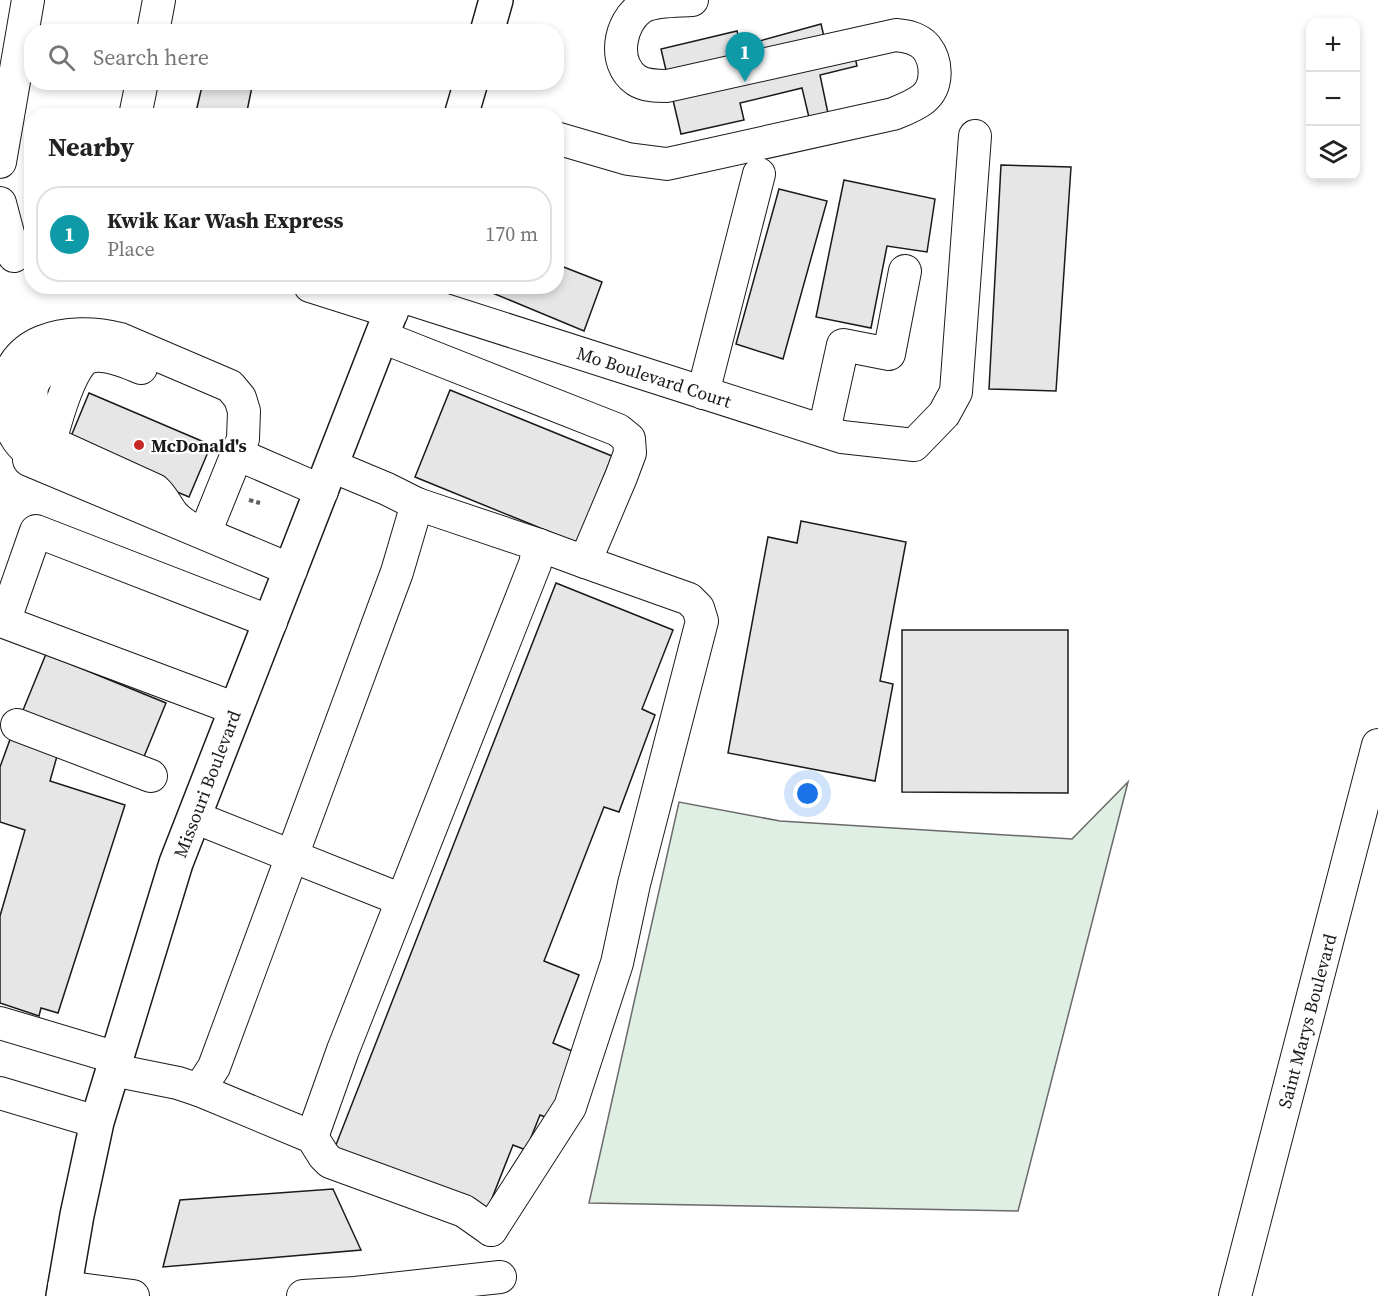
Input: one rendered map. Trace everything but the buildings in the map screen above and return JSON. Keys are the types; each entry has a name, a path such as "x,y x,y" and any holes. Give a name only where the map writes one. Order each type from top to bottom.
{"main road":[{"path":"489,24 496,0"},
{"name":"Missouri Boulevard","path":"64,1292 77,1215 97,1122 176,863 393,308"}],"street":[{"path":"0,162 28,0"},
{"path":"154,24 159,0"},
{"path":"564,140 628,159 667,164 893,114 925,98 934,81 934,63 926,47 912,37 896,35 667,86 650,86 635,80 625,67 620,49 622,33 630,19 642,7 657,3 692,0"},
{"path":"137,108 140,90"},
{"name":"Mo Boulevard Court","path":"393,308 703,393 842,437 914,445 944,414 956,392 975,136"},
{"path":"703,393 759,174"},
{"path":"0,204 15,256"},
{"path":"824,431 843,345 889,354 905,271"},
{"path":"340,294 393,308 618,430 628,439 630,453 585,562"},
{"path":"194,529 237,454 243,439 244,411 240,398 230,386 120,339 101,334 79,333 51,337 30,346 16,358 6,380 4,399 8,422 20,444 52,456 194,529 291,570"},
{"path":"52,456 51,438 65,394 78,366 89,357 102,356 122,360 226,402 238,412 244,424"},
{"path":"0,448 52,456"},
{"path":"237,454 327,478 387,489 417,504 689,599 698,608 702,621 658,785 617,963 570,1107 491,1230"},
{"path":"199,1090 214,1067 397,572 417,504"},
{"path":"236,709 4,622 36,531 271,622"},
{"path":"312,1137 343,1050 535,564 539,545"},
{"path":"17,725 151,776"},
{"name":"Saint Marys Boulevard","path":"1235,1296 1367,830 1378,745"},
{"path":"194,817 402,900"},
{"path":"0,1023 115,1064 199,1090 312,1137 330,1162 464,1211 491,1230 502,1286 303,1296"},
{"path":"0,1093 97,1122"},
{"path":"64,1292 133,1296"}],"green space":[{"path":"1128,782 1018,1211 589,1203 679,802 780,821 1072,839"}],"place":[{"name":"Kwik Kar Wash Express","path":"745,82"},
{"name":"McDonald's","path":"139,445"}]}
